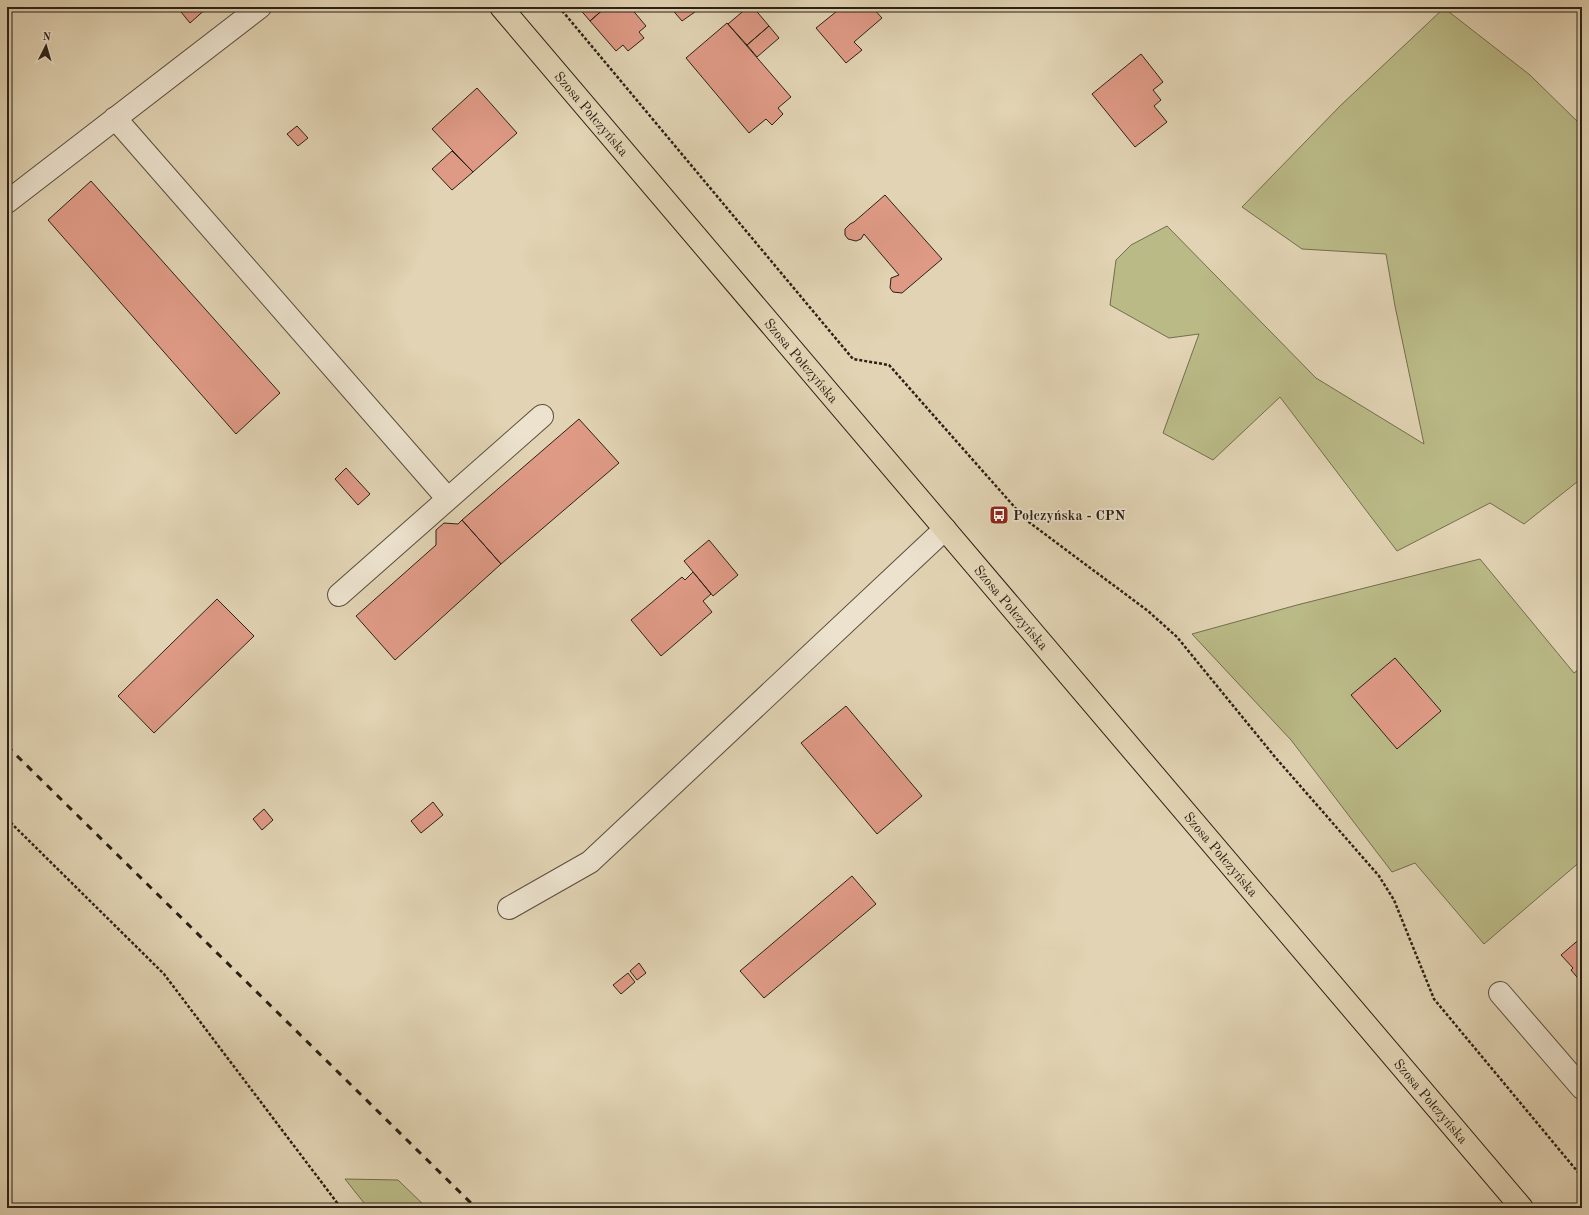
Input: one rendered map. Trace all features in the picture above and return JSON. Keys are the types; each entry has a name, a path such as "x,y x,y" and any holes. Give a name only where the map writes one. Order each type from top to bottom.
{"main road":[{"name":"Szosa Połczyńska","path":"501,7 1522,1208"}],"street":[{"path":"7,202 114,118 260,7"},
{"path":"114,118 448,499"},
{"path":"339,595 542,416"},
{"path":"509,908 590,862 945,529"},
{"path":"1500,993 1582,1088"}],"path":[{"path":"560,7 853,359 889,365 1026,520 1148,611 1177,637 1275,757 1379,876 1394,900 1434,999 1582,1177"},
{"path":"7,819 164,974 341,1208"}],"green space":[{"path":"1444,8 1530,75 1582,126 1582,478 1524,524 1490,503 1397,551 1280,397 1213,460 1163,433 1199,334 1169,338 1110,305 1116,260 1131,245 1167,226 1316,378 1424,444 1395,306 1386,254 1302,249 1242,207 1340,106"},
{"path":"1480,559 1574,673 1582,667 1582,860 1484,944 1415,863 1392,872 1291,740 1192,634 1297,605"},
{"path":"345,1179 398,1180 427,1208 368,1208"}],"building":[{"path":"177,7 208,7 190,23"},
{"path":"578,7 606,7 590,21"},
{"path":"606,7 630,7 646,26 639,32 644,38 628,51 623,45 616,51 590,21"},
{"path":"670,7 702,7 682,21"},
{"path":"748,7 753,7 769,26 747,45 728,24"},
{"path":"842,7 872,7 882,18 854,42 862,50 846,63 816,28"},
{"path":"727,23 791,97 778,108 783,114 772,125 766,119 749,133 686,58"},
{"path":"769,26 779,38 757,57 747,45"},
{"path":"1141,54 1163,82 1153,90 1161,100 1154,106 1167,122 1135,147 1092,94"},
{"path":"477,88 517,133 473,172 432,129"},
{"path":"297,126 308,138 298,146 287,134"},
{"path":"452,151 473,172 452,190 432,169"},
{"path":"91,181 280,393 236,434 48,220"},
{"path":"885,195 942,259 902,293 893,292 890,288 891,278 899,275 864,234 861,239 856,241 848,239 845,235 845,229 850,224"},
{"path":"579,419 619,463 501,564 462,520"},
{"path":"346,468 370,494 358,505 335,479"},
{"path":"462,520 501,564 395,660 356,616 436,545 436,530 444,523 458,524"},
{"path":"709,540 738,575 713,596 684,561"},
{"path":"693,572 711,594 703,601 712,612 661,656 631,620 682,577 685,580"},
{"path":"217,599 254,636 154,733 118,696"},
{"path":"1395,658 1441,711 1397,749 1351,695"},
{"path":"846,706 922,796 877,834 801,743"},
{"path":"433,802 443,815 421,833 411,821"},
{"path":"264,809 273,820 262,830 253,819"},
{"path":"852,876 876,904 764,998 740,971"},
{"path":"1582,937 1582,983 1571,970 1573,968 1561,955"},
{"path":"639,963 646,973 637,980 630,971"},
{"path":"628,973 635,982 621,994 613,985"}],"railway":[{"path":"7,746 476,1208"}],"place":[{"name":"Połczyńska - CPN","path":"999,515"}]}
